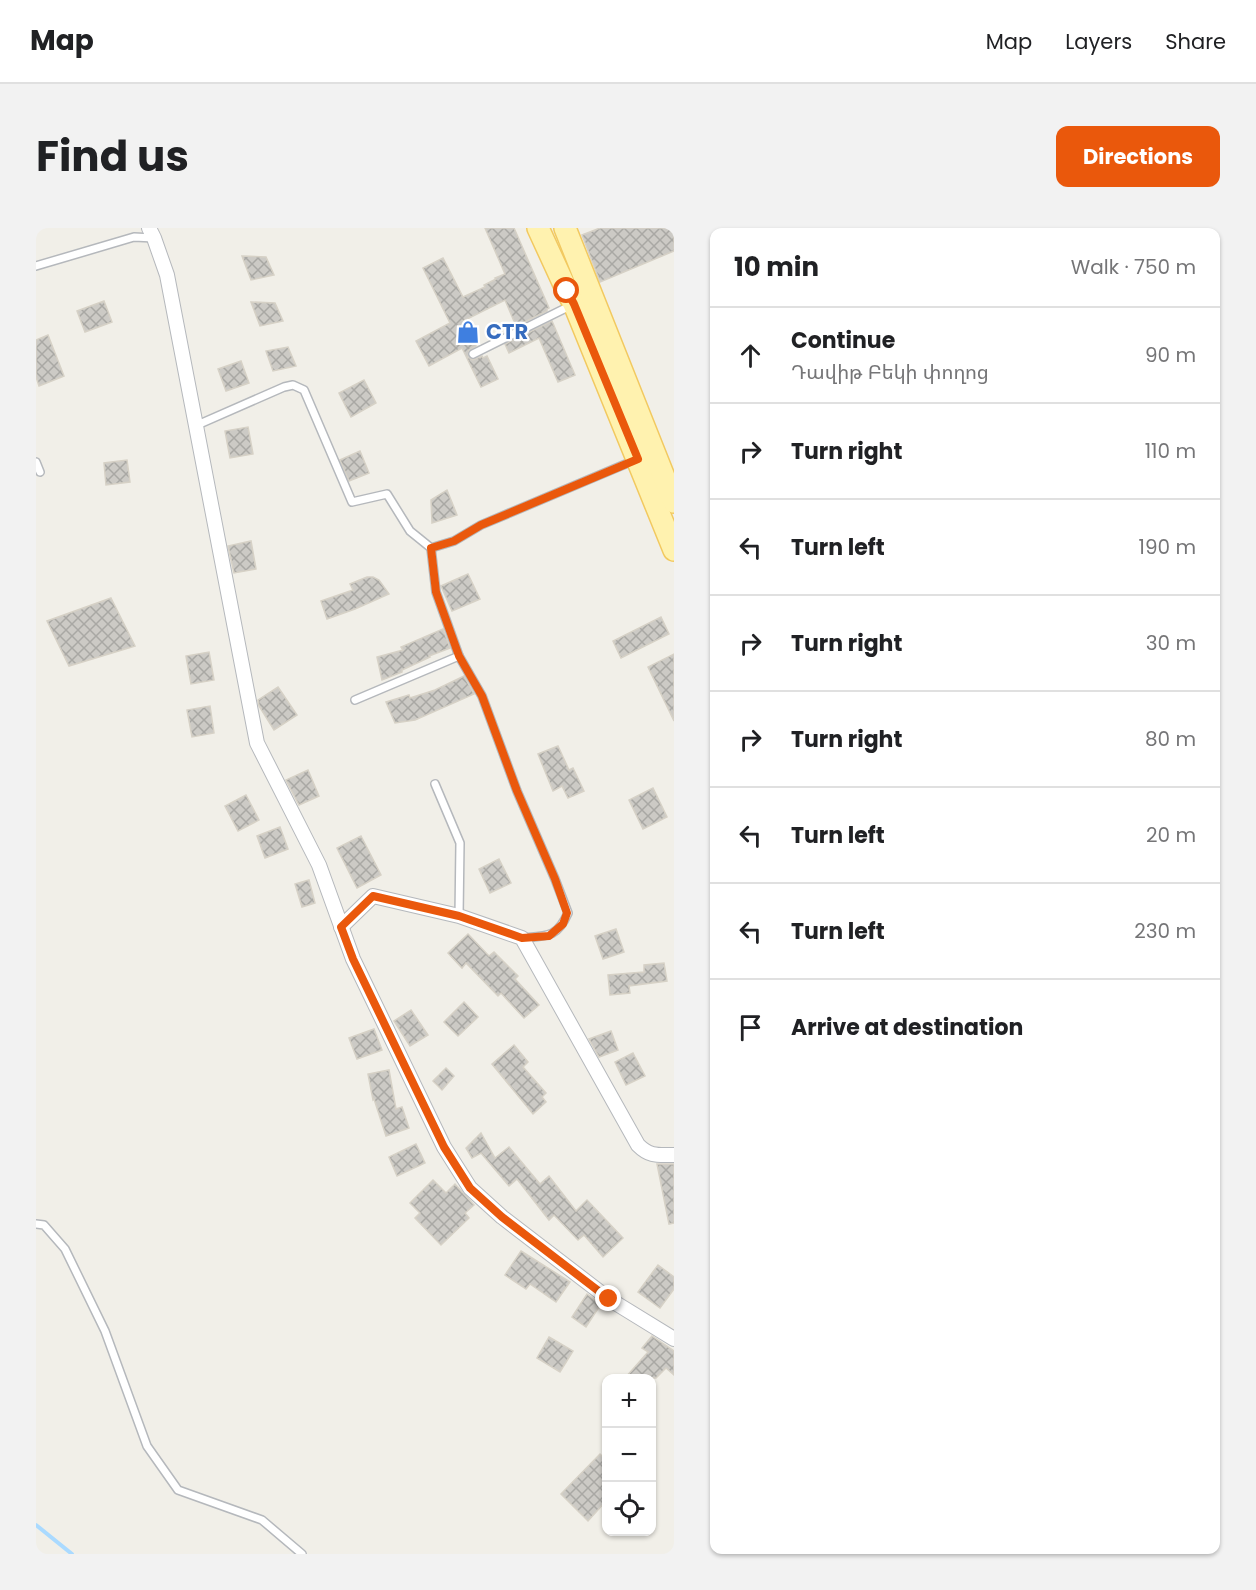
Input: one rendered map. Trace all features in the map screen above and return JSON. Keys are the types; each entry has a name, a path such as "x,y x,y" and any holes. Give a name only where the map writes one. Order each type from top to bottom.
{"main road":[{"path":"538,228 571,297 674,550"},
{"path":"565,228 674,502"},
{"path":"571,297 572,293 578,294 585,290 586,281"}],"street":[{"path":"151,233 167,275 257,744 319,865 353,959 444,1147 470,1188 502,1217 609,1299 674,1339"},
{"path":"341,927 373,896 459,916 522,938 638,1145 645,1152 653,1155 674,1155"}],"lane":[{"path":"36,266 151,233"},
{"path":"473,354 571,297"},
{"path":"195,426 284,387 293,385 304,390 352,502 387,494 410,531 431,548 436,592 459,656 482,696 517,791 567,913 563,924 549,936 522,938"},
{"path":"431,548 454,541 481,525 638,459"},
{"path":"36,462 40,472"},
{"path":"355,700 459,656"},
{"path":"435,784 460,843 459,916"},
{"path":"36,1224 44,1225 66,1249 105,1331 147,1446 178,1490 262,1520 302,1554"}],"building":[{"path":"485,228 514,228 549,308 516,326 505,300 463,321 476,346 469,350 468,357 473,360 487,356 498,379 481,387 462,348 429,366 416,341 450,323 423,268 443,258 463,297 505,274"},
{"path":"600,228 674,228 674,251 600,282 582,235"},
{"path":"242,256 266,257 274,275 251,280"},
{"path":"104,301 112,322 85,332 77,311"},
{"path":"251,302 275,303 283,321 260,326"},
{"path":"552,321 575,375 558,382 539,338 509,353 505,344"},
{"path":"48,335 64,376 39,386 36,377 36,340"},
{"path":"288,347 296,366 273,371 266,351"},
{"path":"241,361 249,383 226,391 218,369"},
{"path":"364,380 376,403 351,417 339,393"},
{"path":"248,427 253,454 230,458 225,431"},
{"path":"360,451 369,473 349,481 340,460"},
{"path":"127,460 130,482 106,485 104,463"},
{"path":"447,490 457,515 432,523 431,500"},
{"path":"251,541 256,569 234,573 228,546"},
{"path":"468,574 480,599 452,611 441,586"},
{"path":"367,577 379,580 389,594 327,619 321,601 353,590 350,584"},
{"path":"111,598 135,646 69,666 47,621"},
{"path":"661,617 669,634 621,658 613,641"},
{"path":"443,629 450,648 382,680 377,657 403,650 401,647"},
{"path":"209,652 214,680 191,684 186,656"},
{"path":"674,654 674,721 648,667"},
{"path":"464,676 474,694 415,720 395,723 386,702 409,695 410,698 435,690"},
{"path":"278,687 297,715 274,730 259,706 258,700"},
{"path":"210,706 214,733 192,737 187,710"},
{"path":"558,746 569,770 573,768 584,791 568,798 562,786 553,791 538,754"},
{"path":"308,770 319,796 299,805 286,780"},
{"path":"653,788 667,817 643,829 629,800"},
{"path":"246,795 259,820 238,831 225,806"},
{"path":"280,827 288,849 265,858 257,836"},
{"path":"361,836 381,875 357,888 337,848"},
{"path":"499,859 511,883 490,893 479,869"},
{"path":"309,880 315,903 302,907 295,884"},
{"path":"616,929 624,952 603,959 595,936"},
{"path":"468,934 489,956 494,952 518,976 515,979 539,1005 524,1018 501,993 498,996 466,963 462,968 448,953"},
{"path":"664,963 667,981 629,986 630,993 610,995 608,975 644,972 644,965"},
{"path":"464,1002 478,1017 458,1036 444,1022"},
{"path":"411,1010 428,1035 410,1046 394,1021"},
{"path":"374,1029 382,1050 357,1059 349,1038"},
{"path":"611,1031 618,1050 599,1057 589,1039"},
{"path":"514,1045 528,1062 523,1067 546,1093 542,1097 546,1102 533,1114 492,1064"},
{"path":"633,1053 645,1076 626,1085 615,1062"},
{"path":"446,1068 454,1076 442,1090 433,1081"},
{"path":"389,1070 396,1109 402,1107 409,1128 386,1136 373,1100 368,1074"},
{"path":"481,1133 495,1158 509,1147 540,1184 549,1176 576,1211 587,1200 623,1238 603,1257 584,1235 578,1240 554,1215 549,1220 517,1179 509,1186 481,1153 472,1158 466,1148"},
{"path":"416,1144 425,1163 397,1176 389,1157"},
{"path":"657,1164 674,1164 674,1223 669,1224"},
{"path":"433,1180 446,1193 455,1184 474,1205 465,1213 469,1218 441,1245 415,1218 420,1213 410,1203"},
{"path":"521,1251 570,1282 556,1302 530,1284 526,1289 505,1275"},
{"path":"658,1265 674,1277 674,1289 660,1308 638,1292"},
{"path":"587,1294 601,1304 586,1327 572,1317"},
{"path":"652,1336 674,1351 674,1375 666,1368 656,1378 656,1374 629,1374 648,1352 642,1348"},
{"path":"549,1337 573,1351 560,1372 537,1358"},
{"path":"600,1454 602,1456 602,1505 588,1521 561,1494"}],"waterway":[{"path":"36,1525 72,1554"}],"place":[{"name":"CTR","path":"468,332"}],"route":[{"path":"567,291 638,459 481,525 454,541 431,548 436,592 459,656 482,696 517,791 567,913 563,924 549,936 522,938 459,916 373,896 341,927 353,959 444,1147 470,1188 502,1217 609,1299"}]}
